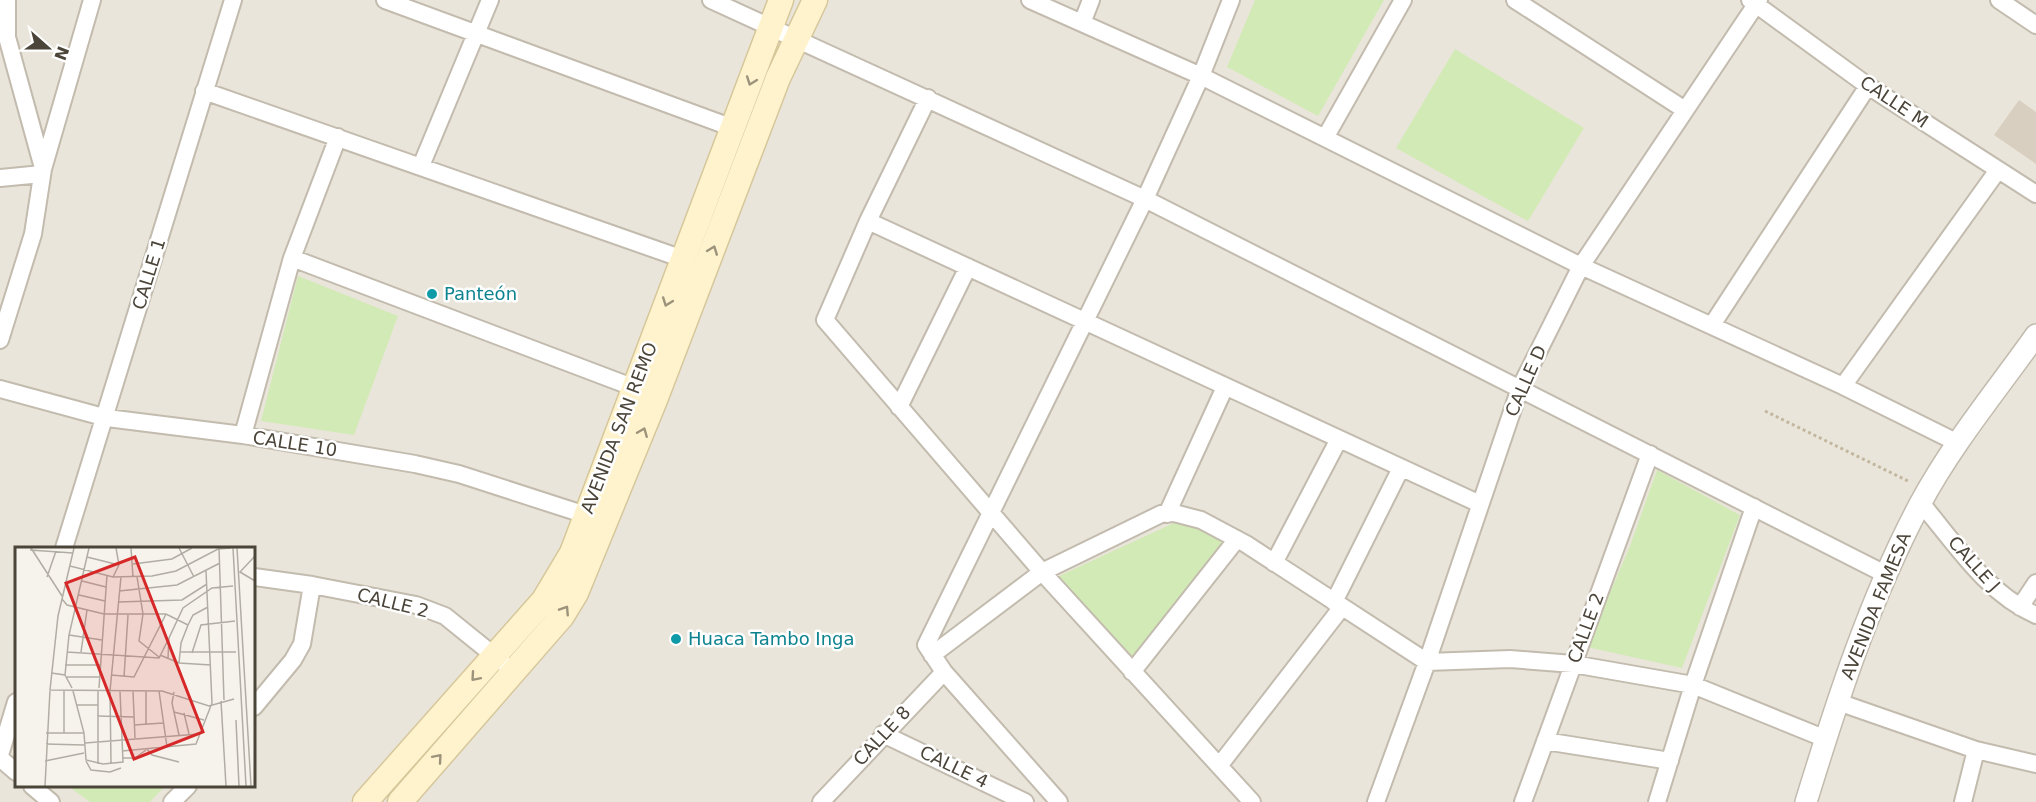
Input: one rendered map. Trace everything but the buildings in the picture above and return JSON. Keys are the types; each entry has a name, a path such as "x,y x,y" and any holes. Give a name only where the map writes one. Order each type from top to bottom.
{"main road":[{"name":"AVENIDA SAN REMO","path":"366,802 544,600 557,580 586,515 782,0"},
{"name":"AVENIDA SAN REMO","path":"400,802 562,616 590,563 796,37 815,0"}],"street":[{"path":"7,0 7,37 42,171"},
{"path":"0,340 33,234 42,171 92,0"},
{"name":"CALLE 1","path":"65,547 107,418 233,0"},
{"path":"385,0 733,128"},
{"path":"421,166 490,0"},
{"path":"711,0 1145,199 1885,574"},
{"path":"1030,0 1201,76 1581,266 1843,386 1958,443"},
{"path":"1082,23 1091,0"},
{"path":"1059,802 944,672 926,645 1145,199 1201,76 1231,0"},
{"path":"1325,138 1403,0"},
{"path":"1515,0 1684,110"},
{"path":"1999,0 2036,25"},
{"name":"CALLE D","path":"1376,802 1427,662 1520,388 1581,266 1755,1"},
{"name":"CALLE M","path":"1755,1 1868,86 2036,194"},
{"path":"1712,325 1868,86"},
{"path":"204,91 683,259"},
{"path":"928,98 868,221 825,320 990,514 1252,802"},
{"path":"243,435 292,258 338,137"},
{"path":"1843,386 1998,170"},
{"path":"0,178 42,171"},
{"path":"868,221 1480,504"},
{"path":"292,258 635,388"},
{"path":"899,407 968,267"},
{"name":"AVENIDA FAMESA","path":"1806,802 1838,702 1885,574 1924,497 1958,443 2036,335"},
{"path":"1167,514 1225,387"},
{"name":"CALLE 10","path":"0,389 107,418 243,435 459,474 586,515"},
{"path":"1274,563 1339,439"},
{"name":"CALLE 2","path":"1523,802 1650,454"},
{"path":"1219,766 1338,604 1401,468"},
{"name":"CALLE J","path":"1924,497 1992,586 2019,607 2036,615"},
{"path":"1657,802 1693,685 1754,507"},
{"path":"932,654 1042,572 1167,514 1201,520 1237,539 1427,662 1510,659 1573,664 1693,685 1826,739"},
{"path":"1132,672 1237,539"},
{"name":"CALLE 2","path":"255,577 312,585 416,605 445,616 514,673"},
{"path":"2019,607 2036,583"},
{"path":"255,704 262,687 293,660 302,644 312,585"},
{"name":"CALLE 8","path":"821,802 944,672"},
{"path":"1838,702 1976,750 2036,764"},
{"path":"15,705 0,756 15,771"},
{"name":"CALLE 4","path":"883,734 1025,802"},
{"path":"1545,741 1670,761"},
{"path":"1963,802 1976,750"},
{"path":"33,787 51,802"},
{"path":"172,802 187,787"}],"path":[{"path":"1766,411 1924,497"}],"shaded area":[{"path":"0,0 2036,0 2036,802 0,802"}],"green space":[{"path":"1255,0 1384,0 1318,116 1227,67"},
{"path":"1455,49 1584,128 1528,221 1396,148"},
{"path":"298,276 398,316 354,435 261,421"},
{"path":"1657,470 1740,515 1682,668 1587,647 1630,546"},
{"path":"1176,522 1197,528 1227,544 1135,659 1057,577"},
{"path":"69,787 164,787 150,802 90,802"}],"place":[{"name":"Panteón","path":"432,294"},
{"name":"Huaca Tambo Inga","path":"676,639"}]}
